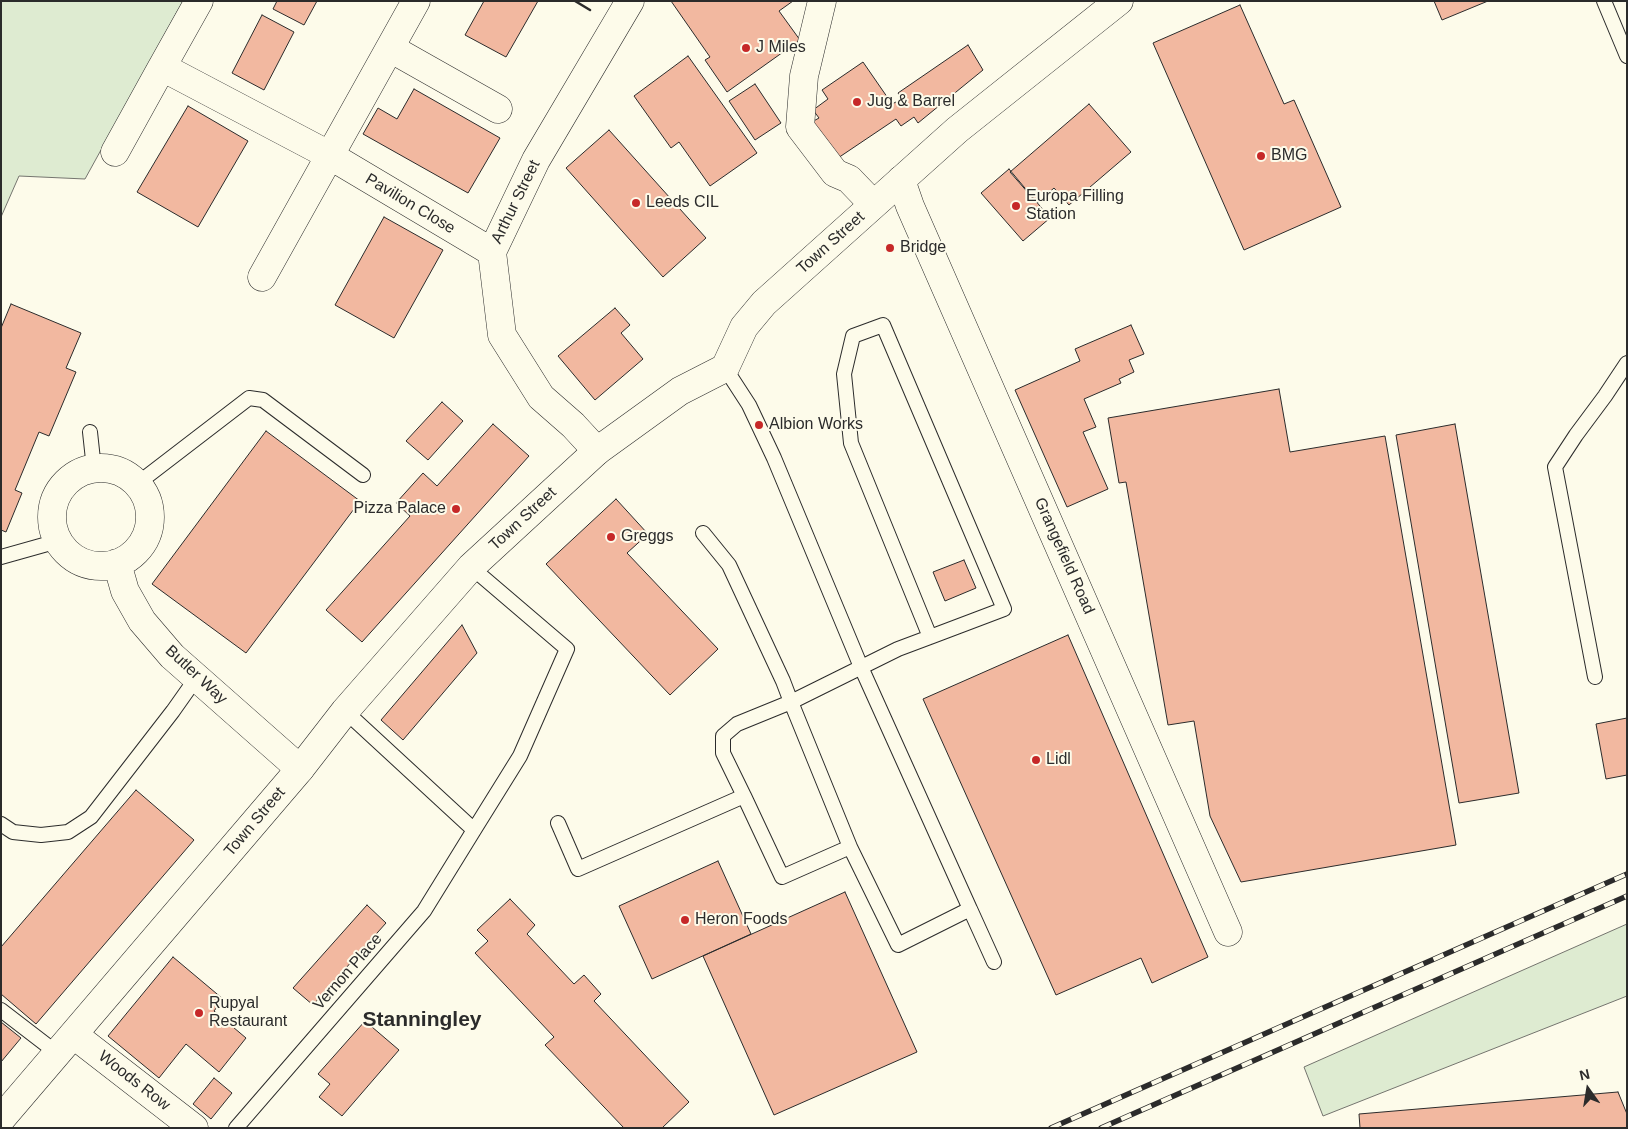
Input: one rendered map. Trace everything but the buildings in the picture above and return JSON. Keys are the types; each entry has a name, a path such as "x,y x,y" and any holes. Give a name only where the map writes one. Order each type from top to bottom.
{"street":[{"path":"114,152 198,1"},
{"path":"262,277 416,1"},
{"name":"Arthur Street","path":"597,451 541,397 502,335 492,252 536,160 630,1"},
{"path":"822,1 804,76 800,127 835,173 850,179 873,204"},
{"name":"Town Street","path":"1,1119 300,769 346,711 471,567 597,451 680,391 725,368 744,327 764,303 957,130 1119,1"},
{"path":"390,48 498,109"},
{"name":"Pavilion Close","path":"162,67 329,155 492,252"},
{"name":"Grangefield Road","path":"901,180 910,206 1228,932"},
{"path":"106,468 128,476 137,484 146,497 150,513 148,529 142,544 131,555 117,563 100,566 84,563 69,554 58,541 52,527 52,510 57,495 66,483 79,473 94,469 106,468"},
{"name":"Butler Way","path":"117,563 125,591 142,621 172,656 300,769"},
{"name":"Woods Row","path":"66,1044 194,1128"}],"lane":[{"path":"1604,1 1627,56"},
{"path":"850,847 782,878 723,753 723,736 737,724 791,702 898,649 930,637 1004,609 883,325 852,336 844,374 851,443 930,637"},
{"path":"1595,676 1555,467 1627,363"},
{"path":"725,368 749,405 774,458 861,667 994,962"},
{"path":"137,484 249,398 263,400 363,475"},
{"path":"90,432 94,469"},
{"path":"703,533 729,564 783,681 850,847 898,945 970,908"},
{"path":"1,557 58,541"},
{"name":"Vernon Place","path":"236,1128 424,911 520,756 566,649 471,567"},
{"path":"1,824 13,832 41,835 68,832 91,817 197,677"},
{"path":"346,711 474,830"},
{"path":"558,823 578,869 744,796"},
{"path":"1,1010 66,1044"}],"green space":[{"path":"1,1 183,1 85,179 19,176 1,217"},
{"path":"1627,924 1627,996 1323,1116 1304,1067"}],"railway":[{"path":"1051,1128 1627,874"},
{"path":"1101,1128 1627,896"}],"wall":[{"path":"575,1 590,10"}],"place":[{"name":"J Miles","path":"746,48"},
{"name":"Jug & Barrel","path":"857,102"},
{"name":"BMG","path":"1261,156"},
{"name":"Leeds CIL","path":"636,203"},
{"name":"Europa Filling Station","path":"1016,206"},
{"name":"Bridge","path":"890,248"},
{"name":"Albion Works","path":"759,425"},
{"name":"Pizza Palace","path":"456,509"},
{"name":"Greggs","path":"611,537"},
{"name":"Lidl","path":"1036,760"},
{"name":"Heron Foods","path":"685,920"},
{"name":"Rupyal Restaurant","path":"199,1013"}],"district":[{"name":"Stanningley","path":"422,1020"}]}
